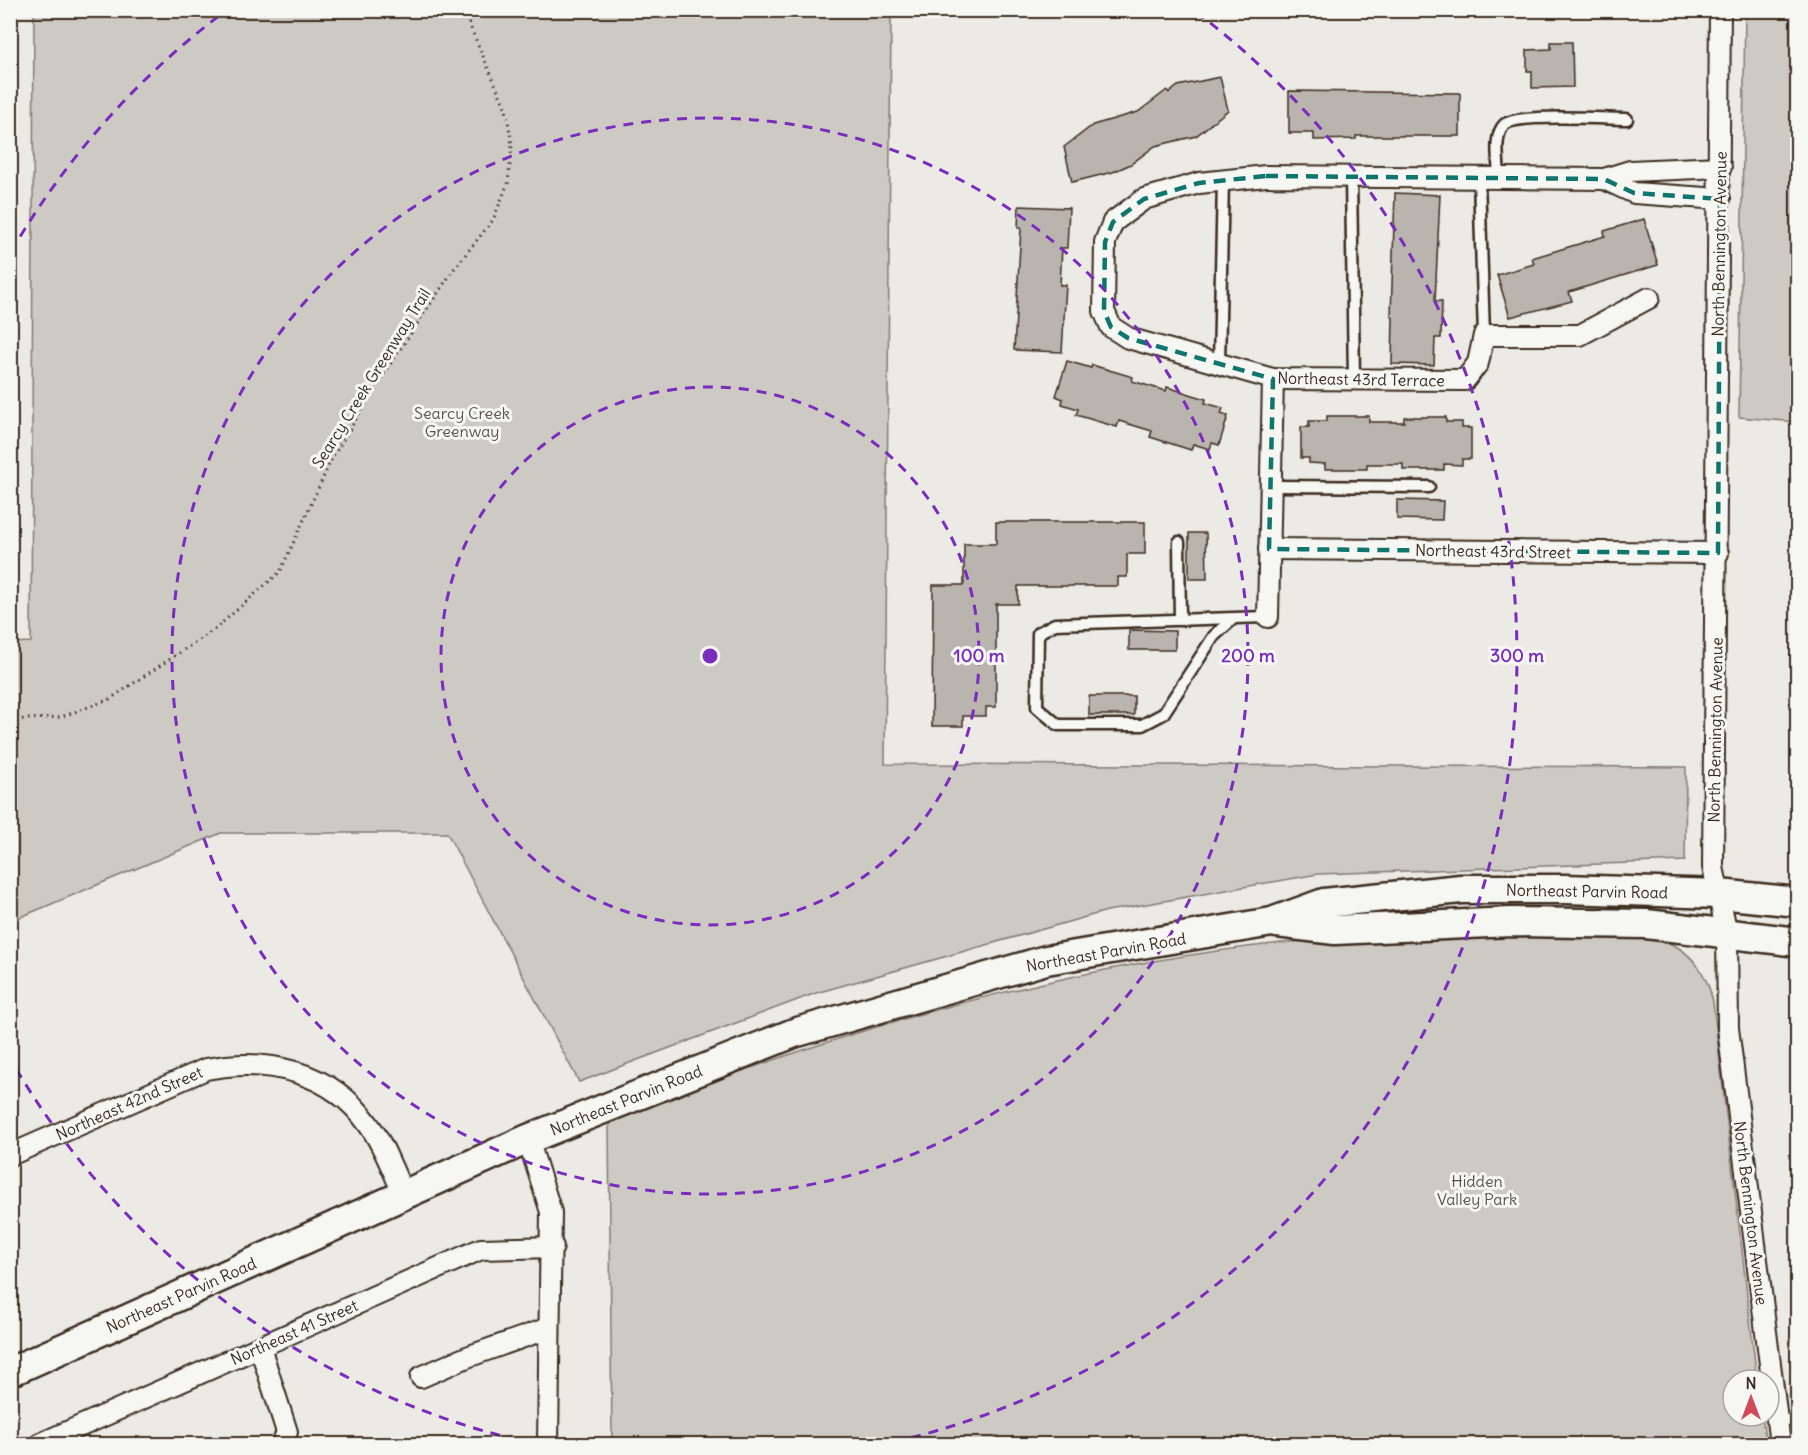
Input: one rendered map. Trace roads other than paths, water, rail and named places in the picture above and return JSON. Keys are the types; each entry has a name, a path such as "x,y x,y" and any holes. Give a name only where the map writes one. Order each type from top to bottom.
{"main road":[{"name":"Northeast Parvin Road","path":"10,1372 528,1139 817,1026 1046,960 1272,922 1324,903 1461,889 1565,888 1719,894 1797,902"},
{"name":"Northeast Parvin Road","path":"1272,922 1335,930 1511,922 1635,924 1797,942"}],"street":[{"name":"North Bennington Avenue","path":"1720,10 1718,553 1713,867 1727,934 1728,1028 1770,1368"},
{"name":"Northeast 43rd Terrace","path":"1484,335 1478,363 1465,380 1273,379 1128,338 1111,327 1104,311 1105,242 1113,222 1144,199 1199,183 1266,176 1604,179 1630,171 1720,167"},
{"name":"Northeast 43rd Terrace","path":"1604,179 1634,193 1720,199"},
{"path":"1484,335 1580,335 1649,298"},
{"path":"1268,618 1273,379"},
{"name":"Northeast 43rd Street","path":"1269,549 1718,553"},
{"name":"Northeast 42nd Street","path":"10,1155 206,1069 231,1064 264,1064 317,1080 353,1104 370,1127 404,1195"},
{"path":"528,1139 551,1212 553,1247 549,1328 548,1444"},
{"name":"Northeast 41 Street","path":"40,1444 481,1250 553,1247"},
{"path":"421,1377 466,1357 549,1328"},
{"path":"260,1347 287,1432 282,1444"},
{"name":"North Bennington Avenue","path":"1777,1428 1780,1444"}],"lane":[{"path":"1499,178 1499,135 1503,125 1510,120 1556,117 1627,119"},
{"path":"1351,177 1354,379"},
{"path":"1479,178 1484,335"},
{"path":"1219,364 1223,181"},
{"path":"1271,486 1429,487"},
{"path":"1179,542 1180,620"},
{"path":"1234,618 1214,636 1162,714 1142,725 1058,725 1037,707 1038,633 1055,624 1234,618 1268,618"},
{"path":"1781,1420 1797,1421"},
{"path":"1780,1444 1797,1444"}],"park label":[{"name":"Searcy Creek Greenway","path":"462,422"},
{"name":"Hidden Valley Park","path":"1477,1190"}]}
